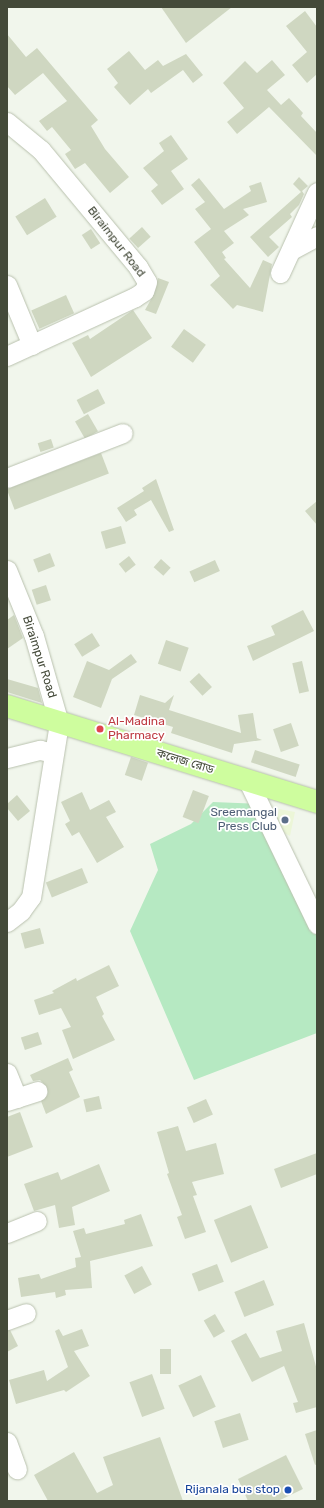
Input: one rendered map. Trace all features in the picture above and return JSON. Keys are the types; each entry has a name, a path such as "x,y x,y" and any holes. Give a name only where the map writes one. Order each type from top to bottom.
{"main road":[{"name":"কলেজ রোড","path":"7,706 248,782 317,802"}],"street":[{"name":"Biraimpur Road","path":"7,122 40,150 138,267 147,282 144,291 135,297 7,356"},
{"path":"280,273 317,192"},
{"path":"291,250 317,236"},
{"path":"7,285 32,345"},
{"path":"7,478 123,433"},
{"name":"Biraimpur Road","path":"7,570 34,636 59,723"},
{"path":"7,922 21,911 31,897 59,723"},
{"path":"7,758 40,750 54,753"},
{"path":"248,782 317,924"},
{"path":"7,1073 12,1100 37,1091"},
{"path":"7,1233 37,1221"},
{"path":"7,1320 26,1313"},
{"path":"7,1442 17,1469"}],"shaded area":[{"name":"Sreemangal Press Club","path":"279,809 295,812 290,836 275,828"}],"green space":[{"path":"213,802 259,804 317,931 317,1033 194,1080 130,931 158,870 150,844 191,824"}],"building":[{"path":"161,7 232,7 186,43"},
{"path":"305,11 317,27 317,74 307,83 292,65 307,52 286,26"},
{"path":"7,34 26,57 37,48 98,120 91,126 105,149 129,177 110,193 85,163 75,169 65,154 71,150 52,127 47,131 39,121 67,101 43,73 15,95 7,86"},
{"path":"129,51 145,70 158,60 163,66 186,54 203,75 193,83 183,70 151,93 148,89 130,105 114,87 118,83 107,69"},
{"path":"272,60 285,75 267,90 281,105 289,98 303,113 301,116 317,133 317,156 269,107 237,134 227,122 244,108 223,83 245,61 257,73"},
{"path":"171,135 188,159 171,171 184,189 162,205 151,191 158,185 143,168 164,151 159,143"},
{"path":"299,177 308,186 302,191 304,194 299,205 290,214 292,217 269,237 279,247 268,257 250,237 301,192 293,184"},
{"path":"199,178 224,209 251,191 249,186 261,182 267,202 243,209 249,215 224,231 234,243 222,252 226,258 224,259 250,288 263,260 272,264 263,312 237,305 233,309 210,285 220,276 194,242 211,229 195,209 205,202 191,185"},
{"path":"45,198 57,217 27,235 15,217"},
{"path":"142,227 151,237 138,248 129,238"},
{"path":"91,229 100,243 91,249 82,235"},
{"path":"158,278 169,282 156,314 145,310 154,294"},
{"path":"66,295 74,313 39,329 31,310"},
{"path":"133,310 152,338 91,377 72,343 88,335 90,339"},
{"path":"184,329 206,345 193,363 171,347"},
{"path":"98,389 105,403 84,414 77,400"},
{"path":"88,414 98,431 85,439 75,422"},
{"path":"51,439 54,448 40,452 38,443"},
{"path":"101,453 109,474 15,510 7,489"},
{"path":"156,479 174,530 169,532 151,500 134,510 137,515 126,522 117,508 144,491 142,488"},
{"path":"317,501 317,525 305,511"},
{"path":"121,526 126,543 106,549 101,532"},
{"path":"50,553 55,566 38,573 33,559"},
{"path":"129,556 136,565 126,573 119,564"},
{"path":"161,559 171,568 163,576 154,567"},
{"path":"215,560 220,571 194,582 189,571"},
{"path":"46,585 51,600 37,605 32,590"},
{"path":"303,610 314,631 253,661 247,646 275,635 271,626"},
{"path":"14,615 23,638 7,649 7,620"},
{"path":"92,633 100,646 82,657 74,644"},
{"path":"166,640 189,648 181,671 158,664"},
{"path":"131,654 137,662 112,679 101,708 73,697 87,661 109,670"},
{"path":"302,661 309,691 299,693 292,663"},
{"path":"199,673 212,687 202,696 189,682"},
{"path":"7,679 38,688 42,703 7,692"},
{"path":"140,695 165,703 174,695 169,710 241,733 238,715 253,713 257,738 262,740 234,744 232,753 171,733 173,727 134,715"},
{"path":"291,723 299,746 281,752 273,729"},
{"path":"255,750 300,765 296,777 251,762"},
{"path":"131,757 148,763 142,781 125,775"},
{"path":"193,790 209,796 198,823 183,817"},
{"path":"82,792 90,810 109,800 116,812 106,817 124,847 97,863 79,832 72,836 65,824 70,821 61,802"},
{"path":"17,795 30,811 18,821 7,808 7,804"},
{"path":"82,868 88,883 52,897 46,883"},
{"path":"40,928 44,943 25,949 21,933"},
{"path":"109,965 119,986 96,997 104,1014 102,1016 115,1040 73,1059 62,1030 71,1027 61,1008 39,1015 34,1000 54,993 52,991 76,978 77,981"},
{"path":"38,1032 42,1044 25,1050 21,1038"},
{"path":"68,1058 73,1070 69,1072 80,1097 46,1114 41,1101 48,1094 47,1087 40,1080 33,1081 30,1075"},
{"path":"99,1096 102,1109 86,1112 83,1100"},
{"path":"206,1099 213,1115 194,1123 187,1108"},
{"path":"20,1112 33,1147 7,1157 7,1117"},
{"path":"178,1126 186,1151 216,1143 224,1174 192,1182 197,1195 193,1196 206,1232 185,1239 177,1217 182,1215 167,1174 169,1173 157,1132"},
{"path":"317,1153 317,1174 281,1188 274,1169"},
{"path":"99,1164 110,1191 72,1207 75,1225 59,1228 55,1205 34,1211 24,1184 58,1172 61,1180"},
{"path":"251,1205 268,1248 231,1263 214,1220"},
{"path":"141,1214 153,1246 90,1261 92,1288 65,1290 66,1295 56,1298 55,1292 21,1297 18,1278 39,1274 41,1279 76,1267 75,1258 81,1257 73,1231 84,1228 86,1234 125,1224 124,1220"},
{"path":"217,1264 224,1282 199,1291 192,1274"},
{"path":"142,1266 152,1285 134,1294 124,1275"},
{"path":"264,1280 274,1305 244,1317 234,1292"},
{"path":"215,1314 225,1331 214,1338 204,1320"},
{"path":"304,1323 317,1370 317,1407 296,1413 293,1403 298,1402 284,1366 252,1382 231,1341 246,1333 260,1358 282,1351 276,1331"},
{"path":"59,1329 63,1336 82,1329 89,1346 74,1351 90,1376 66,1392 64,1390 16,1404 9,1380 44,1370 47,1381 68,1367 55,1331"},
{"path":"10,1330 18,1346 7,1352 7,1331"},
{"path":"160,1349 171,1349 171,1374 160,1374"},
{"path":"152,1374 165,1409 142,1417 129,1382"},
{"path":"201,1375 216,1407 193,1417 178,1386"},
{"path":"240,1413 249,1440 223,1448 214,1421"},
{"path":"317,1430 317,1464 315,1465 305,1434"},
{"path":"160,1437 183,1501 48,1501 34,1475 74,1452 97,1493 113,1485 103,1457"},
{"path":"286,1455 303,1489 278,1501 248,1501 238,1479"}],"place":[{"name":"Al-Madina Pharmacy","path":"100,729"},
{"name":"Sreemangal Press Club","path":"285,820"},
{"name":"Rijanala bus stop","path":"288,1490"}]}
